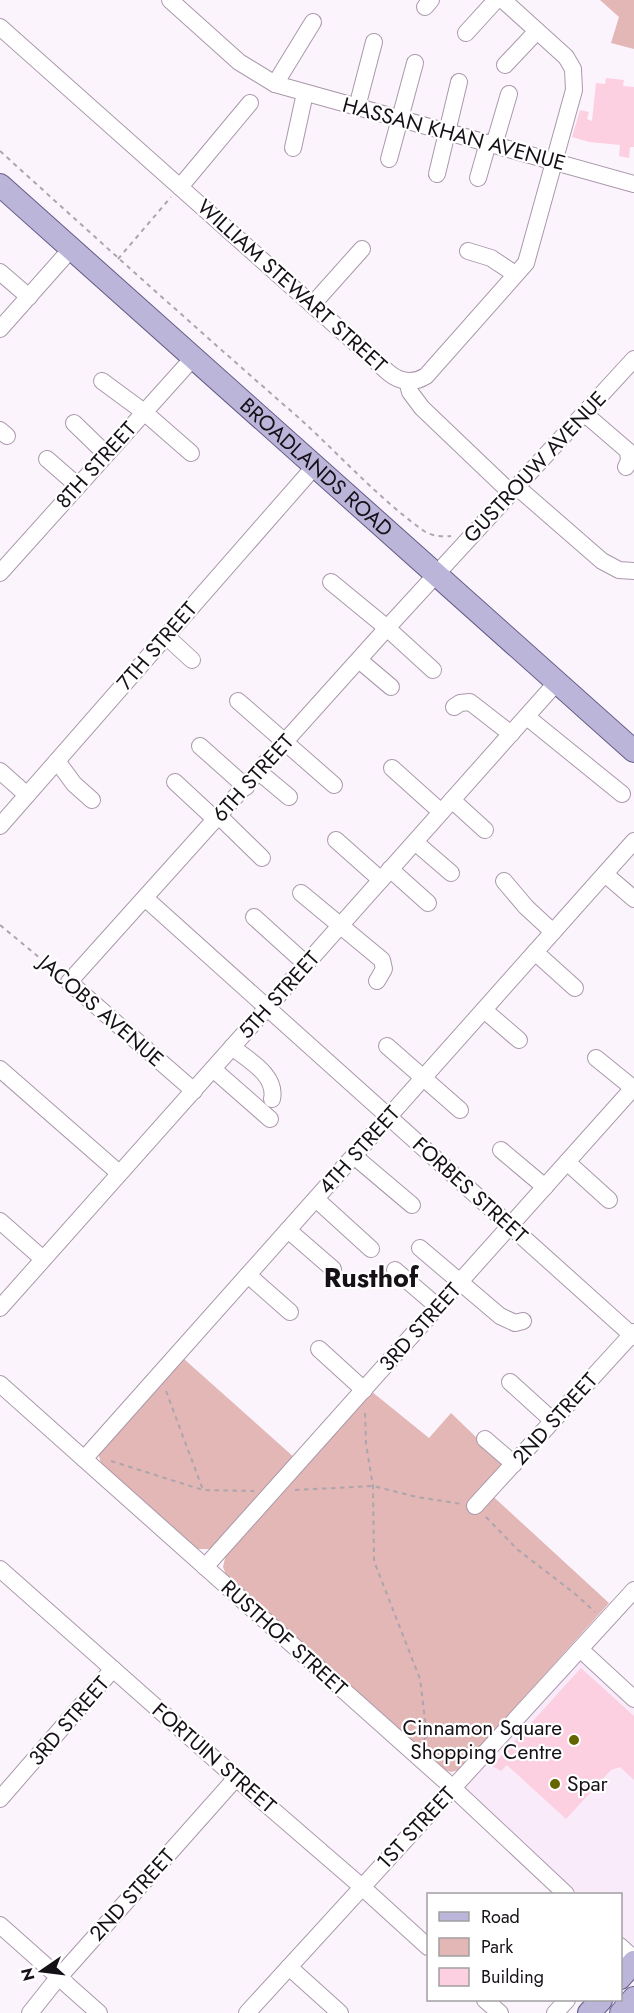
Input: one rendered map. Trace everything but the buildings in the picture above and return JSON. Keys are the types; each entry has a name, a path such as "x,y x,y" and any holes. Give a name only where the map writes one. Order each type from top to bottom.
{"main road":[{"name":"BROADLANDS ROAD","path":"0,185 634,751"},
{"path":"622,1977 634,1961"},
{"path":"621,2013 634,1998"},
{"path":"589,2013 600,2001"}],"street":[{"name":"HASSAN KHAN AVENUE","path":"170,0 239,62 275,84 634,184"},
{"path":"466,33 496,0"},
{"name":"WILLIAM STEWART STREET","path":"0,27 394,377 416,381 426,376 525,263 552,161 574,90 574,76 566,57 503,0"},
{"path":"275,84 314,22"},
{"path":"505,65 537,31"},
{"path":"357,106 374,42"},
{"path":"389,159 415,63"},
{"path":"437,174 459,82"},
{"path":"293,148 305,93"},
{"path":"478,178 509,94"},
{"path":"180,187 250,103"},
{"path":"0,329 71,249"},
{"path":"312,305 362,249"},
{"path":"468,251 491,258 515,274"},
{"path":"0,272 29,297"},
{"name":"8TH STREET","path":"2,566 78,486 193,358"},
{"name":"GUSTROUW AVENUE","path":"437,574 634,359"},
{"path":"102,381 144,412 191,453"},
{"path":"407,381 410,392 422,408 514,490 537,506 602,561 620,570 634,571"},
{"path":"585,414 628,451 629,461 626,467"},
{"path":"74,423 106,454"},
{"path":"47,459 78,486"},
{"name":"7TH STREET","path":"0,826 315,466"},
{"name":"6TH STREET","path":"69,982 437,574"},
{"path":"331,582 387,628 432,670"},
{"path":"166,636 192,660"},
{"path":"358,660 391,687"},
{"name":"5TH STREET","path":"0,1308 557,682"},
{"path":"238,701 334,785"},
{"path":"454,707 460,703 470,702 511,734"},
{"path":"527,717 622,794"},
{"path":"200,746 246,787"},
{"path":"57,761 74,783 92,800"},
{"path":"392,768 485,830"},
{"path":"0,771 27,795"},
{"path":"259,772 289,797"},
{"path":"176,782 262,858"},
{"path":"336,840 428,903"},
{"name":"4TH STREET","path":"84,1459 634,841"},
{"path":"415,842 451,873"},
{"path":"604,874 634,899"},
{"path":"504,881 526,907 553,932"},
{"path":"301,893 382,960 384,969 377,981"},
{"name":"FORBES STREET","path":"145,898 633,1335"},
{"path":"254,917 306,964"},
{"path":"535,952 575,988"},
{"name":"JACOBS AVENUE","path":"69,982 194,1091"},
{"path":"484,1010 519,1040"},
{"path":"387,1046 460,1110"},
{"path":"232,1047 269,1078 273,1087 272,1098"},
{"path":"596,1058 634,1087"},
{"path":"0,1069 119,1173"},
{"path":"213,1069 270,1119"},
{"name":"3RD STREET","path":"206,1568 634,1087"},
{"path":"501,1150 545,1187"},
{"path":"354,1156 412,1205"},
{"path":"567,1162 609,1200"},
{"path":"316,1199 371,1249"},
{"path":"0,1221 43,1259"},
{"path":"288,1230 333,1269"},
{"path":"420,1248 500,1316 515,1323 523,1321"},
{"path":"395,1270 438,1307"},
{"path":"248,1275 290,1312"},
{"name":"2ND STREET","path":"475,1506 633,1335"},
{"path":"319,1349 364,1390"},
{"path":"510,1382 557,1417"},
{"name":"RUSTHOF STREET","path":"0,1384 453,1788 565,1893"},
{"path":"529,1388 557,1417"},
{"path":"485,1439 514,1464"},
{"name":"FORTUIN STREET","path":"0,1569 427,1945"},
{"name":"1ST STREET","path":"247,2013 634,1590"},
{"path":"580,1649 634,1698"},
{"name":"3RD STREET","path":"0,1799 113,1670"},
{"name":"2ND STREET","path":"30,2013 59,1977 236,1778"},
{"path":"0,1925 99,2013"},
{"path":"622,1947 634,1961"},
{"path":"289,1967 340,2013"},
{"path":"486,2001 500,2013"},
{"path":"555,2013 566,2001"}],"path":[{"path":"0,151 403,514 427,533 441,537 472,536"},
{"path":"118,259 180,187"},
{"name":"JACOBS AVENUE","path":"0,925 69,982"},
{"path":"160,1374 203,1490"},
{"path":"364,1390 366,1444 373,1486 374,1561 420,1679 427,1736 412,1752"},
{"path":"475,1506 518,1551 574,1593 605,1622"}],"shaded area":[{"path":"580,1650 634,1700 634,1958 622,1947 622,1893 564,1893 452,1789"}],"green space":[{"path":"600,0 634,0 634,49 611,43 619,17"},
{"path":"184,1359 296,1459 210,1549 198,1549 193,1546 101,1464 99,1456 100,1452"},
{"path":"371,1391 429,1438 451,1413 505,1465 485,1489 609,1603 459,1770 451,1772 445,1770 226,1575 223,1567 226,1554"}],"place":[{"name":"Cinnamon Square Shopping Centre","path":"574,1740"},
{"name":"Spar","path":"555,1784"}],"district":[{"name":"Rusthof","path":"371,1278"}]}
